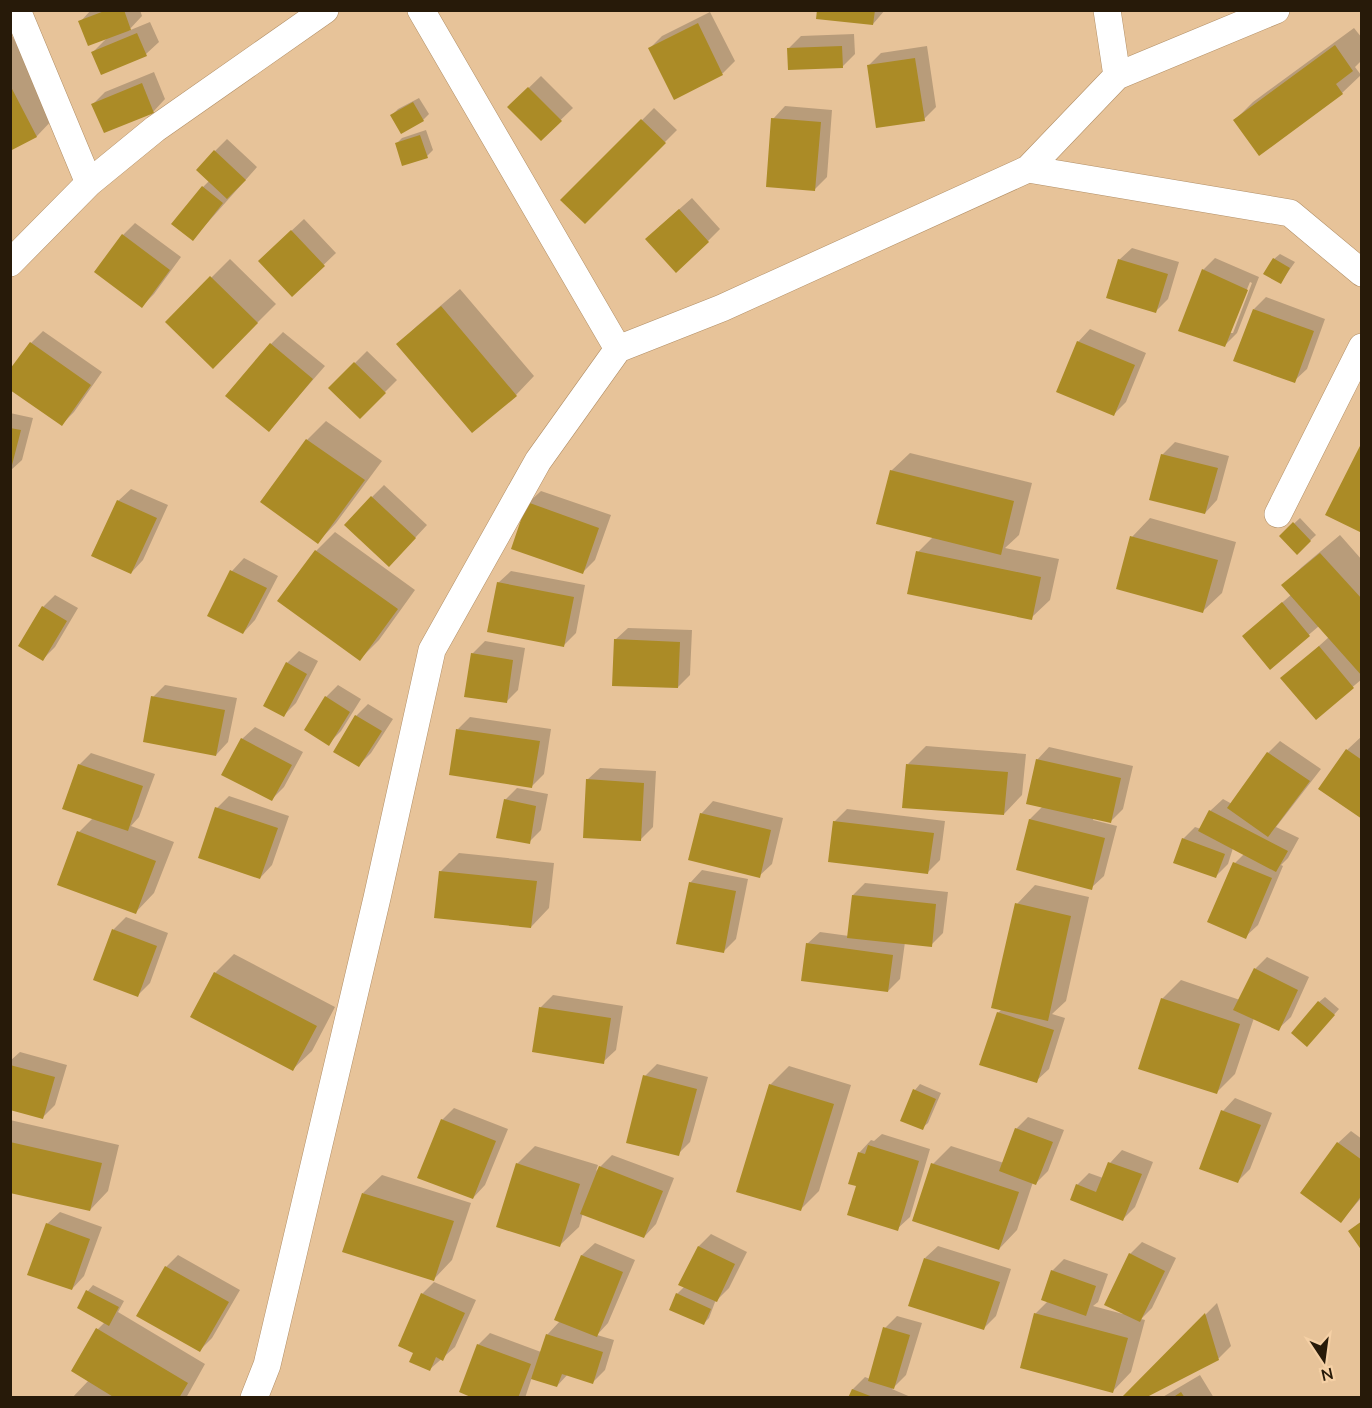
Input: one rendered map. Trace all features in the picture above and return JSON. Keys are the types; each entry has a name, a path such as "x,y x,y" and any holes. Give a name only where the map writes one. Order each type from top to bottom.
{"street":[{"path":"17,10 89,183"},
{"path":"10,263 89,183 155,129 325,10"},
{"path":"421,10 618,349"},
{"path":"1107,10 1117,76"},
{"path":"254,1398 267,1365 273,1341 377,898 432,650 538,461 618,349 722,308 1028,169 1117,76 1276,10"},
{"path":"1028,169 1290,213 1362,273"},
{"path":"1278,514 1362,347"}],"building":[{"path":"107,10 124,10 131,30 88,46 78,21"},
{"path":"817,10 875,10 873,25 816,19"},
{"path":"698,23 723,75 674,100 648,48"},
{"path":"137,33 147,56 101,75 91,52"},
{"path":"1335,45 1353,71 1336,84 1343,94 1259,156 1233,120"},
{"path":"842,46 843,68 788,70 787,48"},
{"path":"915,58 925,121 876,128 867,65"},
{"path":"142,83 154,113 104,133 91,104"},
{"path":"10,85 37,137 10,151"},
{"path":"528,87 562,121 541,141 507,107"},
{"path":"413,102 424,121 401,134 390,115"},
{"path":"771,118 821,122 815,191 766,187"},
{"path":"641,119 666,143 585,224 560,200"},
{"path":"420,135 428,158 402,166 395,143"},
{"path":"214,150 246,180 227,199 196,170"},
{"path":"202,186 223,203 193,241 171,224"},
{"path":"679,209 709,242 676,273 645,239"},
{"path":"291,230 325,266 292,297 258,261"},
{"path":"122,234 170,270 142,308 94,272"},
{"path":"1273,258 1290,268 1281,284 1263,274"},
{"path":"1118,259 1168,274 1156,313 1106,298"},
{"path":"1202,269 1248,290 1225,347 1178,331"},
{"path":"210,276 258,323 213,369 165,322"},
{"path":"441,306 517,396 472,433 396,344"},
{"path":"1253,309 1314,331 1295,383 1233,361"},
{"path":"1077,341 1135,365 1114,416 1056,392"},
{"path":"30,342 91,385 62,426 10,390 10,369"},
{"path":"270,343 313,379 269,432 225,396"},
{"path":"354,362 386,393 360,419 328,388"},
{"path":"10,428 21,430 11,469 10,469"},
{"path":"306,439 365,480 318,544 260,502"},
{"path":"1362,442 1362,533 1325,515"},
{"path":"1161,454 1218,468 1205,514 1149,500"},
{"path":"890,470 1014,501 1001,555 876,524"},
{"path":"371,496 416,538 389,567 344,525"},
{"path":"117,500 157,518 131,574 91,556"},
{"path":"527,502 599,528 583,574 511,549"},
{"path":"1293,522 1311,541 1297,555 1279,536"},
{"path":"1130,536 1218,560 1203,613 1116,589"},
{"path":"315,550 398,609 360,661 277,601"},
{"path":"916,551 1041,577 1032,620 907,594"},
{"path":"1320,553 1362,599 1362,676 1281,585"},
{"path":"230,570 267,588 243,634 207,616"},
{"path":"497,582 574,597 564,647 487,632"},
{"path":"1282,602 1310,636 1270,670 1242,636"},
{"path":"42,606 67,621 43,661 18,646"},
{"path":"614,639 680,642 678,688 612,686"},
{"path":"1319,646 1354,688 1316,720 1280,678"},
{"path":"471,653 513,660 507,703 464,697"},
{"path":"286,662 307,674 284,717 263,706"},
{"path":"151,696 225,710 216,756 143,742"},
{"path":"325,696 350,712 329,746 304,730"},
{"path":"355,715 382,731 359,767 333,752"},
{"path":"456,729 540,741 532,788 449,775"},
{"path":"241,738 292,765 272,801 221,775"},
{"path":"1346,749 1362,760 1362,819 1318,789"},
{"path":"1267,752 1310,781 1268,837 1227,808"},
{"path":"1036,759 1121,778 1111,823 1026,804"},
{"path":"78,764 143,786 128,831 62,809"},
{"path":"906,764 1008,772 1004,815 902,808"},
{"path":"586,779 644,783 641,841 583,838"},
{"path":"504,799 536,806 530,844 496,838"},
{"path":"215,807 278,828 260,879 198,858"},
{"path":"1209,810 1288,851 1276,872 1198,831"},
{"path":"700,813 771,830 760,878 688,860"},
{"path":"1029,819 1105,838 1092,890 1016,870"},
{"path":"833,821 934,833 928,874 828,862"},
{"path":"77,831 156,861 136,914 57,885"},
{"path":"1182,838 1225,854 1216,878 1173,863"},
{"path":"1233,862 1272,878 1246,939 1207,922"},
{"path":"439,871 537,881 531,928 434,918"},
{"path":"689,882 736,891 724,953 676,944"},
{"path":"852,895 936,904 932,947 847,938"},
{"path":"1015,903 1071,916 1048,1021 991,1008"},
{"path":"112,929 157,946 138,997 93,980"},
{"path":"806,943 893,955 888,992 801,981"},
{"path":"1254,968 1298,990 1279,1031 1233,1010"},
{"path":"214,972 317,1026 293,1071 190,1017"},
{"path":"1161,998 1240,1024 1217,1094 1138,1069"},
{"path":"1318,1001 1335,1015 1307,1047 1291,1033"},
{"path":"539,1007 611,1018 604,1064 532,1052"},
{"path":"997,1012 1054,1030 1037,1083 979,1065"},
{"path":"10,1065 55,1077 43,1119 10,1110"},
{"path":"643,1075 697,1089 679,1156 626,1143"},
{"path":"769,1084 834,1104 801,1211 736,1192"},
{"path":"913,1089 936,1099 923,1130 900,1121"},
{"path":"1221,1110 1261,1125 1238,1183 1199,1169"},
{"path":"441,1119 496,1141 473,1199 417,1178"},
{"path":"1015,1128 1053,1142 1036,1185 999,1171"},
{"path":"10,1142 102,1163 90,1211 10,1193"},
{"path":"1337,1142 1362,1160 1362,1195 1341,1223 1300,1193"},
{"path":"868,1145 919,1161 898,1231 847,1215 856,1186 848,1184 858,1152 865,1154"},
{"path":"1108,1162 1142,1174 1123,1221 1070,1200 1076,1184 1096,1192"},
{"path":"516,1163 580,1184 560,1247 496,1227"},
{"path":"931,1163 1019,1192 999,1250 912,1221"},
{"path":"599,1166 663,1191 644,1238 580,1214"},
{"path":"362,1193 454,1221 434,1281 342,1252"},
{"path":"1362,1221 1362,1251 1348,1231"},
{"path":"46,1223 90,1239 72,1290 27,1275"},
{"path":"698,1246 735,1264 717,1302 678,1285"},
{"path":"1129,1253 1165,1271 1140,1322 1104,1305"},
{"path":"581,1255 623,1272 597,1337 554,1320"},
{"path":"924,1258 1000,1282 984,1330 908,1306"},
{"path":"165,1266 229,1302 200,1352 136,1316"},
{"path":"1051,1270 1096,1286 1086,1316 1041,1300"},
{"path":"86,1290 119,1307 109,1326 77,1308"},
{"path":"421,1293 465,1313 443,1361 436,1357 430,1371 409,1362 413,1353 398,1346"},
{"path":"676,1293 711,1309 704,1325 669,1310"},
{"path":"1034,1313 1128,1338 1113,1393 1020,1368"},
{"path":"1205,1313 1219,1360 1145,1398 1121,1398"},
{"path":"883,1327 910,1335 894,1389 868,1381"},
{"path":"96,1328 188,1383 179,1398 115,1398 71,1371"},
{"path":"546,1334 603,1352 593,1384 562,1374 557,1387 531,1379"},
{"path":"477,1344 531,1364 518,1398 473,1398 459,1392"},
{"path":"852,1389 873,1397 873,1398 848,1398"},
{"path":"1181,1392 1185,1398 1172,1398"}]}
